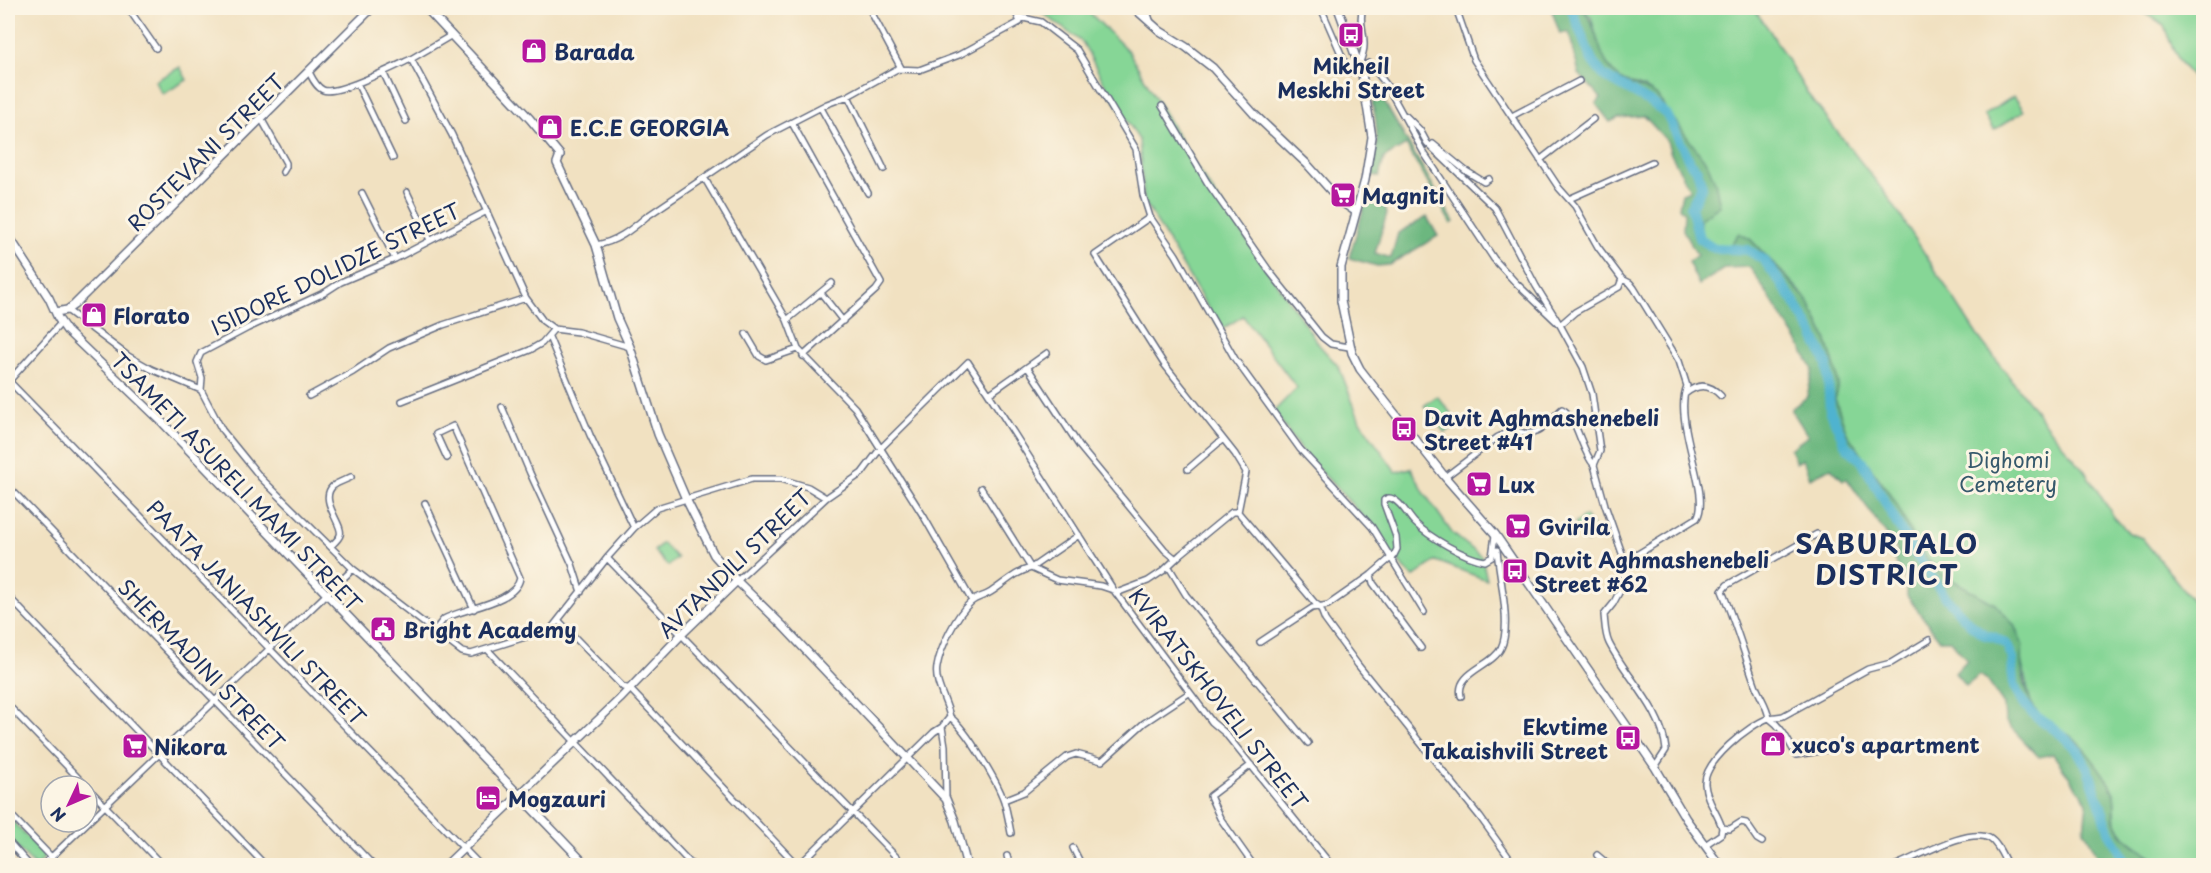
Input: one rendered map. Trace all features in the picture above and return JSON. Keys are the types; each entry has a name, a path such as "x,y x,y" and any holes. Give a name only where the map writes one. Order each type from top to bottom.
{"street":[{"path":"128,8 156,48"},
{"name":"ROSTEVANI STREET","path":"67,310 262,120 372,8"},
{"path":"426,8 530,119 560,155 557,163 596,245 617,318 630,347 658,434 686,499 714,555 946,799 955,821 967,866"},
{"path":"869,8 901,68"},
{"path":"596,245 609,243 632,230 646,217 767,135 901,68 918,69 959,55 1020,22 1014,8"},
{"path":"1134,8 1213,68 1254,114 1307,164 1340,201 1355,211"},
{"path":"1146,8 1151,23"},
{"path":"1321,8 1349,72 1369,63 1386,84 1424,153 1494,259 1560,325"},
{"path":"1338,8 1366,89 1372,137 1365,180 1341,267 1341,301 1349,347 1360,369 1445,477 1495,534 1720,866"},
{"path":"1359,67 1365,48 1362,27 1363,8"},
{"path":"1456,8 1473,60 1540,160 1575,206 1598,247 1622,279 1634,288 1678,361 1688,386 1683,395 1683,412 1698,485 1700,513 1697,518 1625,562"},
{"path":"1019,17 1041,22 1077,51 1136,149 1143,195 1150,217 1176,255 1241,367 1300,449 1372,527 1424,612"},
{"path":"309,72 322,89 329,91 383,72 452,35"},
{"path":"411,58 452,135 526,298 543,321 554,329 578,332 630,347"},
{"path":"383,72 406,121"},
{"path":"1512,116 1579,81"},
{"path":"357,83 393,158"},
{"path":"848,96 884,169"},
{"path":"1162,106 1207,182 1270,273 1322,337 1331,344 1349,347"},
{"path":"821,108 868,193"},
{"path":"1401,111 1435,146 1466,171 1484,182 1489,179"},
{"path":"1540,160 1593,118"},
{"path":"262,120 286,163 283,172"},
{"path":"792,123 881,283 803,356"},
{"path":"1420,130 1428,143 1495,208 1536,286 1583,367 1592,394 1600,451 1594,465"},
{"path":"1569,200 1652,162"},
{"path":"705,178 788,320 798,350 855,408 924,517 972,601"},
{"path":"406,192 430,240"},
{"path":"362,193 395,259"},
{"name":"ISIDORE DOLIDZE STREET","path":"201,390 202,378 197,362 201,353 248,328 324,293 341,282 395,259 487,211"},
{"path":"1150,217 1095,255 1164,364 1246,472 1238,512"},
{"name":"TSAMETI ASURELI MAMI STREET","path":"8,235 61,323 163,423 587,866"},
{"path":"1560,325 1575,312 1619,287 1622,279"},
{"path":"788,320 832,283"},
{"path":"821,293 843,321"},
{"path":"309,396 389,348 443,325 526,298"},
{"path":"56,312 67,310 129,356 151,369 201,390 222,430 255,472 353,569 462,652 471,654 551,629 607,558 634,528 657,508 716,488 766,478 781,479 808,487 826,498"},
{"path":"8,382 61,323"},
{"path":"402,401 530,350 549,337 554,329"},
{"path":"746,334 759,356 766,360 798,350"},
{"path":"549,337 590,435 634,528"},
{"path":"989,394 1005,380 1028,368 1047,353"},
{"name":"AVTANDILI STREET","path":"445,866 576,742 737,581 826,498 862,472 880,449 968,362 989,394"},
{"path":"1028,368 1080,447 1165,550 1176,559"},
{"name":"PAATA JANIASHVILI STREET","path":"8,382 481,866"},
{"path":"1683,395 1701,386 1708,386 1715,389 1721,396"},
{"name":"KVIRATSKHOVELI STREET","path":"989,394 1115,592 1190,693 1332,866"},
{"path":"502,406 572,564 581,592"},
{"path":"1445,477 1498,437 1513,430 1524,435 1537,433 1562,409 1569,413 1588,458 1594,465 1625,562 1622,587 1604,615 1605,624 1608,642 1661,725 1666,750 1655,767"},
{"path":"435,630 443,620 511,592 519,585 520,578 453,426 436,434 447,459"},
{"path":"1188,469 1223,439"},
{"path":"331,546 340,536 341,530 329,503 331,490 332,487 351,477"},
{"name":"SHERMADINI STREET","path":"8,486 374,866"},
{"path":"981,488 1031,568 1057,580 1101,586 1115,592 1148,581 1168,567 1232,512 1238,512"},
{"path":"1260,642 1312,608 1328,605 1391,559 1397,549 1397,542 1384,504 1387,498 1392,498 1417,525 1436,538 1480,561 1492,557 1495,534"},
{"path":"425,504 474,609"},
{"path":"1238,512 1320,607 1324,620 1480,817 1515,866"},
{"path":"1461,696 1462,686 1470,675 1501,649 1506,624 1495,534"},
{"path":"1769,718 1768,710 1755,686 1722,591 1727,585 1817,534"},
{"path":"1011,833 1004,800 967,735 959,723 950,717 937,668 951,627 959,614 972,601 992,591 1013,575 1031,568 1079,535"},
{"path":"607,558 904,866"},
{"path":"1168,567 1186,595 1308,743"},
{"path":"42,866 353,569"},
{"path":"1371,575 1373,583 1421,648"},
{"path":"8,596 266,866"},
{"path":"559,621 623,687 630,689 798,866 950,717"},
{"path":"1705,845 1721,834 1722,828 1707,794 1705,782 1707,771 1730,745 1769,718 1783,716 1868,669 1891,663 1929,640"},
{"path":"487,649 693,866"},
{"path":"1004,800 1024,792 1067,757 1076,754 1102,761 1144,723 1190,693"},
{"path":"8,705 75,774"},
{"path":"1769,718 1777,723 1786,735 1796,755 1844,747"},
{"path":"942,727 945,746 946,799"},
{"path":"1251,765 1210,796 1220,818 1254,866"},
{"path":"99,799 163,866"},
{"path":"8,812 60,866"},
{"path":"1722,828 1730,829 1741,822 1746,823 1757,840 1762,842"},
{"path":"1894,866 1959,837 1979,836 1989,838 1997,846 2008,866"},
{"path":"8,841 30,866"},
{"path":"1073,848 1082,866"},
{"path":"1597,855 1610,866"},
{"path":"1007,856 1010,866"}],"green space":[{"path":"1036,8 1085,8 1129,52 1196,167 1320,346 1339,367 1360,421 1396,472 1411,468 1425,494 1452,533 1482,557 1487,580 1436,561 1413,577 1389,551 1377,531 1300,449 1274,411 1297,388 1243,316 1221,330 1144,201 1139,140 1104,83 1083,43"},
{"path":"1551,8 1582,8 1588,16 1611,70 1631,85 1656,95 1708,165 1715,182 1720,206 1700,219 1701,234 1722,253 1732,252 1731,244 1739,233 1750,239 1808,301 1826,338 1837,375 1838,388 1835,399 1847,434 1896,503 1914,540 1938,572 1995,604 2014,625 2023,646 2021,659 2025,683 2029,698 2036,710 2074,739 2103,774 2115,799 2115,820 2119,830 2137,847 2164,865 2121,866 2100,860 2084,830 2087,802 2053,754 2039,757 2005,721 2004,705 1987,680 1980,675 1966,686 1955,673 1967,660 1950,640 1940,640 1907,596 1907,582 1892,556 1898,551 1847,479 1843,480 1831,468 1810,478 1803,459 1796,463 1790,449 1808,436 1791,409 1807,397 1813,370 1800,345 1750,267 1725,268 1699,285 1688,262 1697,255 1683,230 1684,213 1679,207 1682,193 1690,190 1671,154 1667,141 1644,116 1618,118 1610,122 1596,104 1601,98 1579,74 1569,32 1560,34"},
{"name":"Dighomi Cemetery","path":"1582,8 1753,8 1770,31 1807,93 1889,198 1977,335 2084,470 2114,517 2129,533 2142,538 2203,614 2203,865 2164,865 2128,840 2116,824 2114,793 2103,775 2075,740 2037,712 2031,703 2020,656 1995,604 1938,572 1914,540 1896,503 1847,434 1835,399 1838,388 1837,375 1826,338 1800,291 1750,239 1732,252 1722,253 1701,234 1700,219 1719,206 1717,196 1685,135 1656,95 1616,76 1602,57 1591,17"},
{"path":"2139,8 2203,8 2203,91 2179,61 2164,25"},
{"path":"180,67 187,80 163,94 155,81"},
{"path":"2014,96 2024,111 1994,130 1984,115"},
{"path":"1382,98 1454,222 1451,224 1406,145 1384,158 1379,177 1372,175 1377,139 1372,103"},
{"path":"1370,196 1375,205 1382,201 1387,213 1375,253 1391,258 1398,233 1427,217 1438,236 1389,265 1377,266 1349,258 1367,197"},
{"path":"1437,396 1459,423 1445,433 1424,406"},
{"path":"1585,516 1598,535 1587,543 1574,524"},
{"path":"662,543 677,558 668,566 654,551"},
{"path":"8,817 46,856 38,865 34,865 8,839"}],"waterway":[{"path":"1571,8 1592,61 1604,76 1655,105 1667,115 1691,164 1697,170 1702,186 1691,207 1699,238 1714,248 1748,250 1764,260 1793,300 1827,364 1830,410 1846,446 1862,461 1905,538 1943,594 1969,623 1985,635 1994,637 2007,645 2013,659 2012,674 2015,688 2022,701 2033,714 2062,735 2078,751 2088,769 2110,833 2128,866"},
{"path":"2145,866 2153,862 2159,866"}],"place":[{"name":"Mikheil Meskhi Street","path":"1351,35"},
{"name":"Barada","path":"534,51"},
{"name":"E.C.E GEORGIA","path":"550,127"},
{"name":"Magniti","path":"1343,195"},
{"name":"Florato","path":"94,315"},
{"name":"Davit Aghmashenebeli Street #41","path":"1404,429"},
{"name":"Lux","path":"1479,484"},
{"name":"Gvirila","path":"1518,526"},
{"name":"Davit Aghmashenebeli Street #62","path":"1515,571"},
{"name":"Bright Academy","path":"383,629"},
{"name":"Ekvtime Takaishvili Street","path":"1628,738"},
{"name":"xuco's apartment","path":"1773,744"},
{"name":"Nikora","path":"135,746"},
{"name":"Mogzauri","path":"488,798"}],"district":[{"name":"SABURTALO DISTRICT","path":"1887,558"}]}
